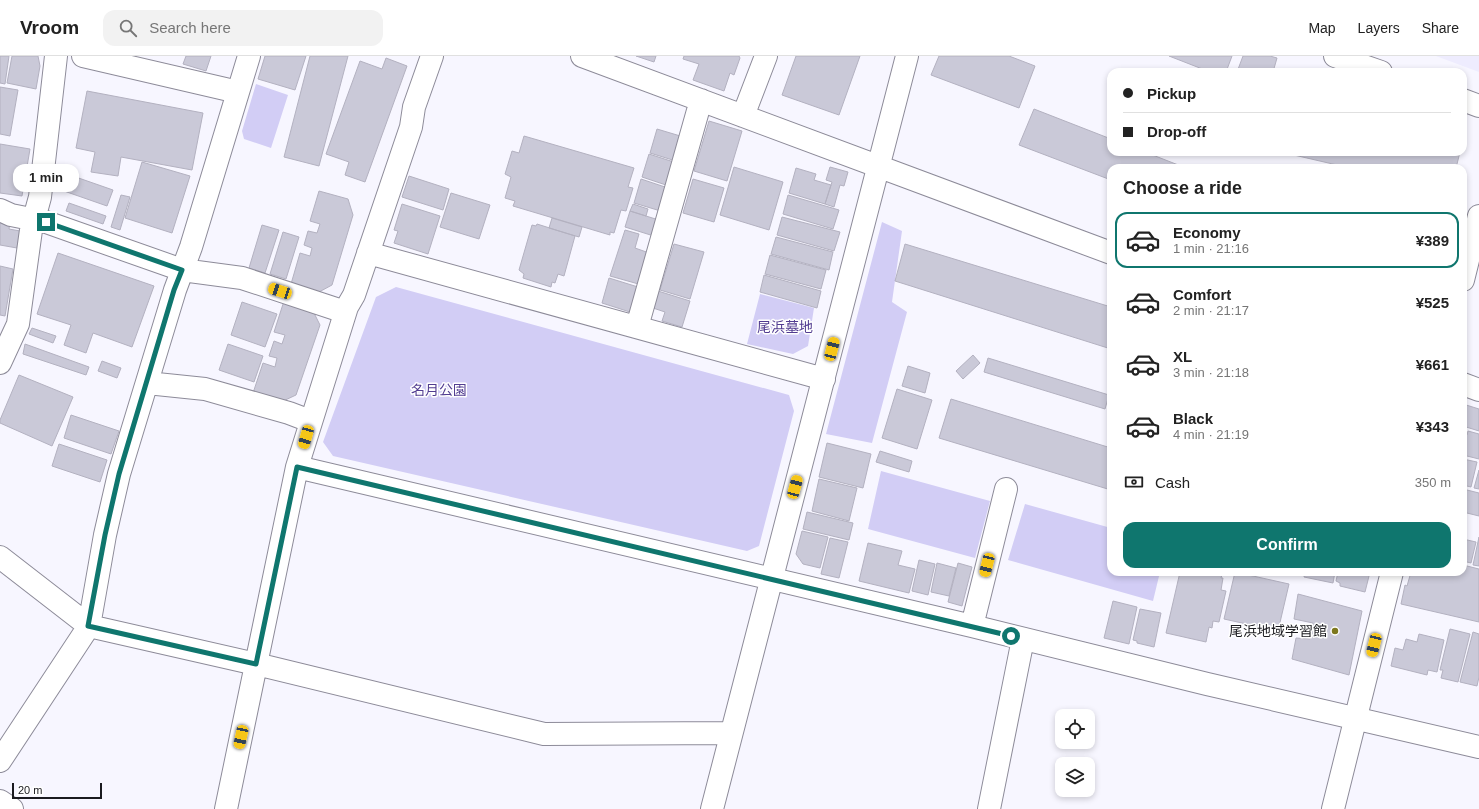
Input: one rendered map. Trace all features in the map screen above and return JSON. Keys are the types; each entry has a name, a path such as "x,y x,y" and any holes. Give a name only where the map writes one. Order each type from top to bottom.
{"street":[{"path":"2,352 18,324 34,219 40,197 56,56"},
{"path":"83,56 238,92"},
{"path":"0,761 88,626 119,474 174,290 191,247 249,56"},
{"path":"226,809 297,467 345,312 354,295 411,127 414,107 432,56"},
{"path":"582,56 1107,252"},
{"path":"743,116 766,56"},
{"path":"712,809 907,56"},
{"path":"1335,56 1370,68"},
{"path":"637,327 701,100"},
{"path":"1467,102 1479,106"},
{"path":"0,210 11,215 46,222 182,270 242,278 345,312"},
{"path":"1467,264 1479,216"},
{"path":"368,253 824,379"},
{"path":"146,383 205,389 289,413 310,422"},
{"path":"1467,386 1479,390"},
{"path":"297,467 771,580 972,626 1207,684 1479,747"},
{"path":"972,626 1006,489"},
{"path":"0,557 88,626 256,664 544,734 731,733"},
{"path":"1333,809 1391,576"},
{"path":"989,809 1023,639"},
{"path":"0,801 12,809"}],"shaded area":[{"path":"1436,56 1479,56 1479,72"}],"green space":[{"path":"256,84 288,95 271,148 244,139 242,131"},
{"path":"882,222 902,231 892,302 907,312 872,443 826,434"},
{"name":"名月公園","path":"396,287 789,395 794,411 759,546 747,551 333,456 323,442 376,297"},
{"name":"尾浜墓地","path":"760,294 814,308 808,346 793,354 747,344"},
{"path":"881,471 990,501 975,558 868,529"},
{"path":"1025,504 1107,527 1107,576 1159,576 1153,601 1008,560"}],"building":[{"path":"0,56 9,56 5,84 0,83"},
{"path":"12,56 38,56 40,66 36,89 7,83"},
{"path":"186,56 211,56 206,71 183,64"},
{"path":"265,56 306,56 295,90 258,79"},
{"path":"310,56 348,56 319,166 284,157"},
{"path":"636,56 656,56 654,62"},
{"path":"684,56 739,56 740,58 734,75 730,73 724,91 693,80 699,64 683,59"},
{"path":"796,56 860,56 839,115 782,95"},
{"path":"939,56 1009,56 1035,66 1019,108 931,75"},
{"path":"1169,56 1232,56 1228,68 1200,68"},
{"path":"1243,56 1270,56 1277,58 1274,68 1238,68"},
{"path":"386,58 407,66 365,182 345,175 349,162 326,154 360,61 382,69"},
{"path":"0,87 18,90 10,136 0,134"},
{"path":"87,91 203,113 192,170 121,157 118,176 91,172 95,152 76,148"},
{"path":"1034,109 1107,137 1107,156 1155,156 1176,164 1107,164 1107,178 1019,145"},
{"path":"709,121 742,131 727,181 694,171"},
{"path":"657,129 687,138 679,162 650,153"},
{"path":"524,136 634,168 628,187 633,188 626,211 621,210 614,233 610,232 610,235 513,206 515,201 505,198 511,177 505,174 512,151 519,153"},
{"path":"0,144 30,149 22,196 0,193"},
{"path":"649,154 680,164 672,187 642,177"},
{"path":"1298,156 1459,156 1457,164 1333,164"},
{"path":"142,162 190,176 172,233 125,218"},
{"path":"734,167 783,182 769,230 720,215"},
{"path":"830,167 848,172 844,186 840,185 834,207 825,204 832,182 826,180"},
{"path":"796,168 816,174 814,180 831,185 825,204 789,193"},
{"path":"70,175 113,190 107,206 64,191"},
{"path":"409,176 449,189 443,210 402,197"},
{"path":"641,179 671,189 664,212 634,203"},
{"path":"693,179 724,188 714,222 683,213"},
{"path":"319,191 348,199 353,215 332,285 319,292 291,284 300,253 310,256 312,248 304,245 308,231 317,233 320,224 310,221"},
{"path":"451,193 490,205 479,239 440,227"},
{"path":"121,195 130,197 120,230 111,227"},
{"path":"788,195 839,210 833,229 783,214"},
{"path":"69,203 106,216 103,224 66,211"},
{"path":"402,204 440,216 428,254 394,243 398,231 394,230"},
{"path":"633,204 648,209 646,216 630,211"},
{"path":"630,211 662,221 657,237 625,227"},
{"path":"0,217 10,222 9,229 20,231 17,248 0,245"},
{"path":"782,217 840,232 834,251 777,235"},
{"path":"552,218 582,227 579,237 549,228"},
{"path":"537,224 575,236 564,276 558,274 555,283 552,282 551,287 523,278 524,274 519,270 532,225 536,226"},
{"path":"262,225 279,230 265,273 249,268"},
{"path":"625,230 639,234 635,248 652,254 642,285 610,276"},
{"path":"283,232 299,237 286,279 270,274"},
{"path":"776,237 833,252 829,270 771,254"},
{"path":"674,244 704,252 690,299 660,290"},
{"path":"905,244 1107,306 1107,348 895,281"},
{"path":"58,253 154,286 132,347 93,333 86,353 64,345 71,325 37,314"},
{"path":"770,255 826,270 821,289 765,274"},
{"path":"0,266 13,269 5,316 0,315"},
{"path":"764,275 821,291 817,308 760,292"},
{"path":"609,278 638,287 633,313 602,303"},
{"path":"658,291 690,301 682,327 662,321 665,312 653,308"},
{"path":"284,301 313,311 320,325 296,395 281,402 253,393 263,363 275,367 277,358 269,356 274,341 282,344 285,335 274,332"},
{"path":"242,302 277,314 265,347 231,335"},
{"path":"32,328 56,336 53,343 29,334"},
{"path":"25,344 89,367 86,375 23,354"},
{"path":"228,344 263,356 254,382 219,370"},
{"path":"973,355 980,363 963,379 956,371"},
{"path":"988,358 1107,394 1107,402 1105,409 984,372"},
{"path":"102,361 121,368 117,378 98,371"},
{"path":"908,366 930,373 925,393 902,386"},
{"path":"19,375 73,397 52,446 0,423"},
{"path":"897,389 932,400 917,449 882,438"},
{"path":"951,399 1107,447 1107,489 939,438"},
{"path":"1467,405 1479,409 1479,431 1467,427"},
{"path":"71,415 119,431 111,454 64,438"},
{"path":"1468,431 1479,434 1479,459 1467,456"},
{"path":"827,443 871,454 863,488 819,477"},
{"path":"59,444 107,460 100,482 52,466"},
{"path":"880,451 912,461 909,472 876,462"},
{"path":"1467,460 1477,462 1471,487 1467,486"},
{"path":"1479,470 1479,489 1474,488"},
{"path":"819,479 857,488 849,521 812,511"},
{"path":"1467,490 1479,493 1479,516 1467,513"},
{"path":"807,512 853,523 849,540 803,529"},
{"path":"802,531 828,537 820,568 803,564 796,554"},
{"path":"1479,537 1479,566 1473,565"},
{"path":"830,538 848,542 839,578 821,574"},
{"path":"1467,540 1476,542 1471,563 1467,562"},
{"path":"868,543 902,551 898,565 915,569 909,593 859,581"},
{"path":"919,560 935,564 928,595 912,591"},
{"path":"937,563 956,568 949,596 931,592"},
{"path":"958,563 972,567 962,606 948,602"},
{"path":"1467,566 1479,569 1479,622 1401,604 1405,585 1407,586 1410,576 1467,576"},
{"path":"1179,576 1222,576 1221,578 1223,578 1221,590 1226,591 1219,622 1213,621 1212,628 1209,627 1206,642 1166,633"},
{"path":"1234,576 1253,576 1289,584 1278,631 1224,619"},
{"path":"1304,576 1334,576 1333,583"},
{"path":"1337,576 1369,576 1365,592 1340,586 1340,583 1336,581"},
{"name":"尾浜地域学習館","path":"1298,594 1362,611 1349,675 1292,659 1296,638 1310,639 1313,623 1294,619"},
{"path":"1113,601 1137,607 1129,644 1104,638"},
{"path":"1140,609 1161,613 1154,647 1137,643 1137,641 1133,640"},
{"path":"1450,629 1470,634 1458,682 1441,678 1443,670 1440,670"},
{"path":"1473,632 1479,634 1479,677 1477,686 1460,682"},
{"path":"1419,634 1444,640 1437,672 1428,670 1427,675 1391,666 1395,648 1403,650 1406,639 1417,642"}],"place":[{"name":"尾浜地域学習館","path":"1335,631"}],"route":[{"path":"46,222 182,270 174,290 119,474 105,535 88,626 256,664 297,467 1011,636"}]}
